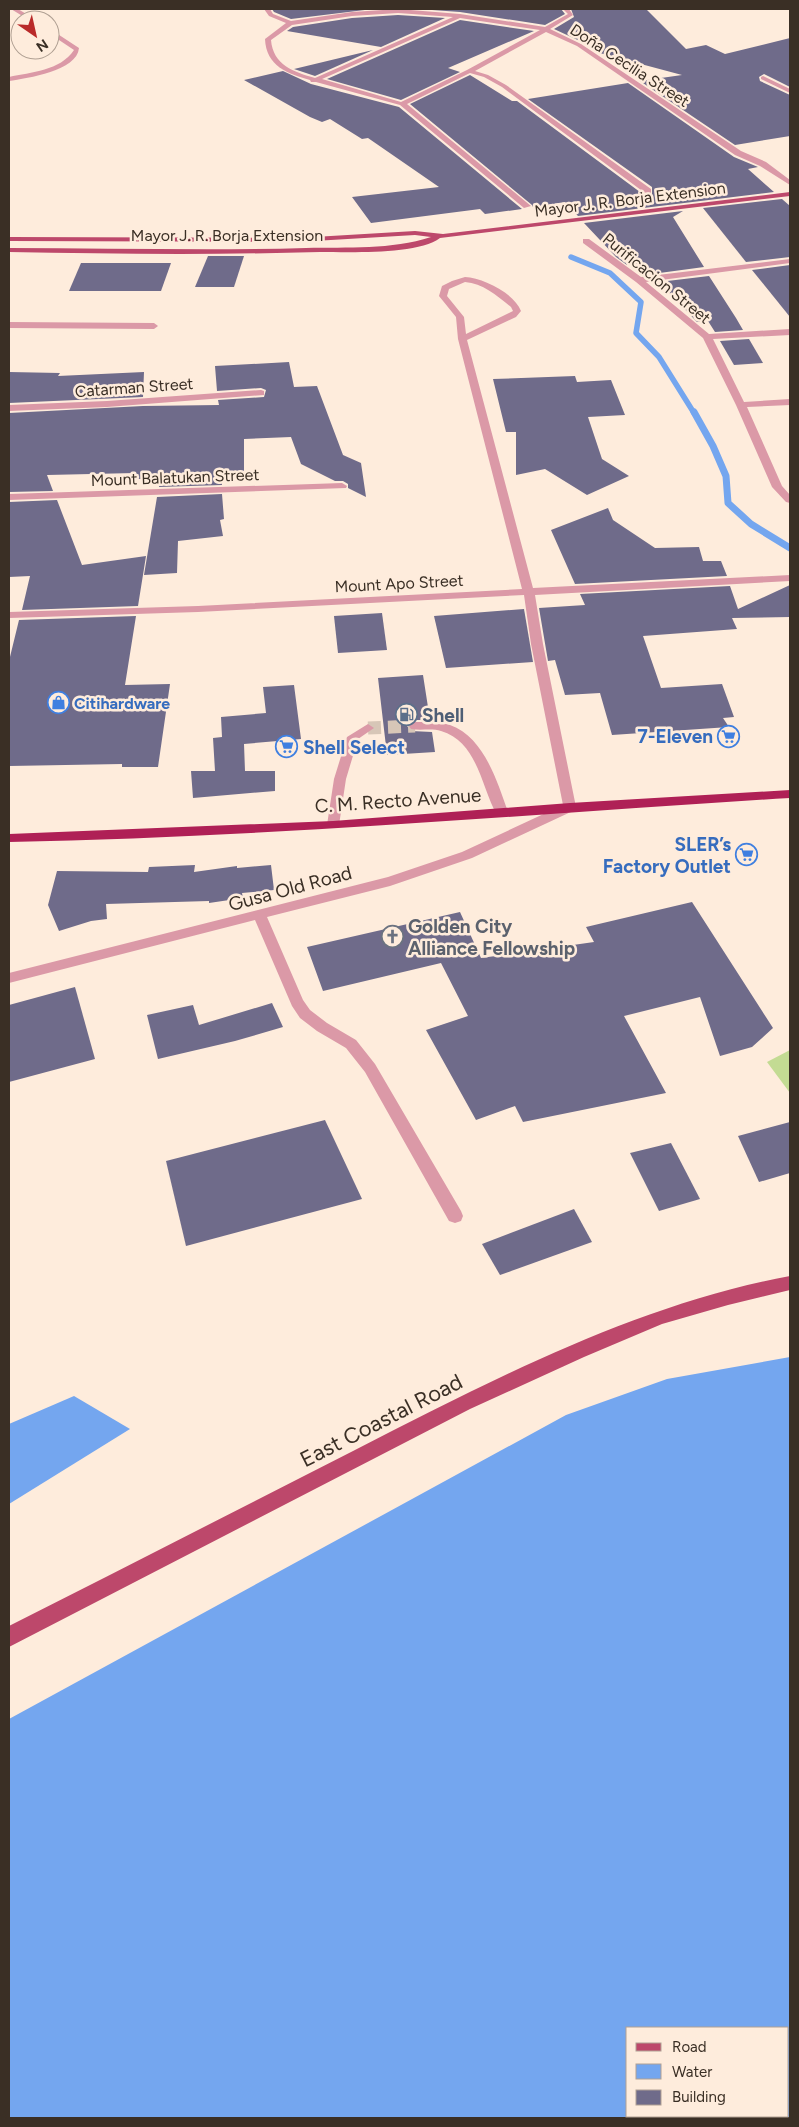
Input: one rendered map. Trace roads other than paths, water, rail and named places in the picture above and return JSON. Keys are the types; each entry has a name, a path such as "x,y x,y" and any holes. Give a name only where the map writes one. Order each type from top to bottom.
{"highway":[{"name":"C. M. Recto Avenue","path":"9,838 333,825 570,806 790,794"}],"main road":[{"name":"Mayor J. R. Borja Extension","path":"9,239 297,240 415,233 444,236 790,194"},
{"name":"Mayor J. R. Borja Extension","path":"9,250 295,251 365,249 423,243 444,236"},
{"path":"142,251 145,240"},
{"name":"East Coastal Road","path":"9,1637 464,1403 578,1351 660,1317 728,1297 790,1283"}],"street":[{"path":"268,9 271,15 290,23"},
{"path":"402,104 469,71 568,17 571,14 566,9"},
{"name":"Doña Cecilia Street","path":"290,23 352,14 398,11 460,16 545,29 579,46 738,153 763,164 790,183"},
{"path":"313,80 460,16"},
{"path":"290,23 268,39 268,52 277,64 292,74 402,104 527,206"},
{"path":"9,79 55,67 74,58 77,49 60,38"},
{"path":"469,71 486,76 504,86 648,191"},
{"path":"763,78 790,91"},
{"name":"Doña Cecilia Street","path":"738,153 748,166"},
{"path":"776,185 790,194"},
{"name":"Purificacion Street","path":"586,241 639,280 707,337 741,405 777,487 790,500"},
{"path":"639,280 790,261"},
{"path":"462,339 513,315 517,312 515,306 476,280 466,279 452,282 445,288 443,296 460,317 462,339 528,593 570,806"},
{"path":"9,325 154,326"},
{"path":"707,337 790,332"},
{"name":"Catarman Street","path":"9,408 107,404 261,393"},
{"path":"741,405 790,402"},
{"name":"Mount Balatukan Street","path":"9,497 342,486"},
{"path":"777,487 790,486"},
{"name":"Mount Apo Street","path":"9,615 198,610 790,578"},
{"path":"415,726 446,728 460,736 482,761 502,812"},
{"path":"333,825 340,779 353,737 368,728"},
{"name":"Gusa Old Road","path":"9,978 260,916 390,881 468,855 570,806"},
{"path":"260,916 297,1002 306,1014 322,1027 351,1044 370,1068 455,1216"}],"water":[{"path":"790,1357 790,2118 9,2118 9,1719 566,1415 667,1379"},
{"path":"74,1396 130,1429 9,1504 9,1424"}],"waterway":[{"path":"571,257 610,273 641,302 636,333 659,357 694,413"},
{"path":"694,412 713,446 726,476 728,503 751,524 790,548"}],"tunnel":[{"path":"368,728 415,726"}],"place":[{"name":"Citihardware","path":"58,703"},
{"name":"Shell","path":"406,715"},
{"name":"7-Eleven","path":"729,736"},
{"name":"Shell Select","path":"287,747"},
{"name":"SLER’s Factory Outlet","path":"747,855"},
{"name":"Golden City Alliance Fellowship","path":"392,937"}]}
